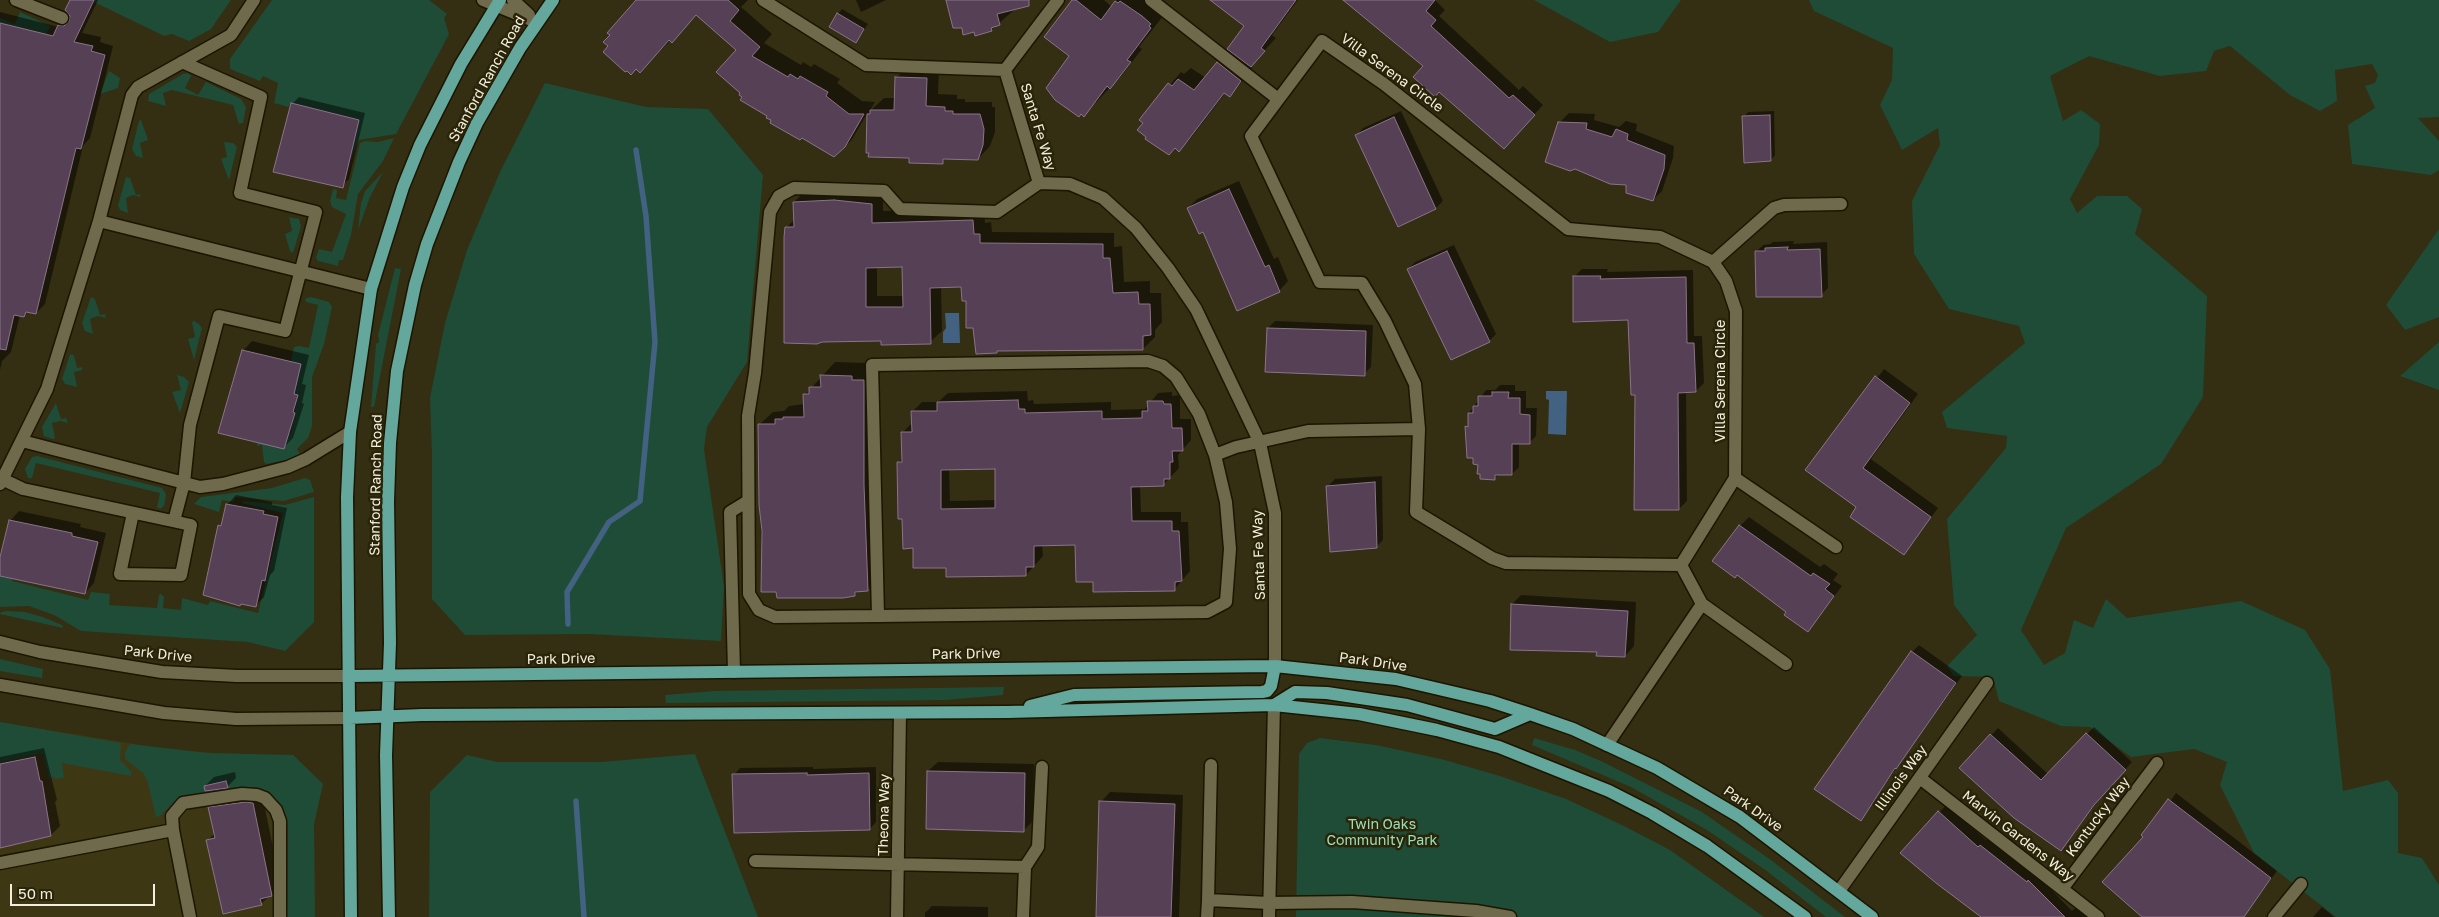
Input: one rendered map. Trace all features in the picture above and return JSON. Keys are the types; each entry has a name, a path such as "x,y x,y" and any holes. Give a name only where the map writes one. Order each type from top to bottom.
{"main road":[{"name":"Stanford Ranch Road","path":"389,917 387,716 390,642 389,457 397,370 405,328 427,244 459,162 477,123 536,22 553,0"},
{"name":"Stanford Ranch Road","path":"351,917 347,497 350,432 371,289 403,187 420,145 461,64 499,3"},
{"name":"Park Drive","path":"349,676 1275,666 1396,679 1463,694 1530,714 1573,729 1658,768 1740,817 1872,917"},
{"path":"1008,712 1074,695 1268,691 1275,666"},
{"path":"1274,705 1295,692 1328,693 1407,706 1496,729 1530,714"},
{"path":"349,718 387,716 1008,712 1274,705 1358,714 1437,730 1499,747 1609,791 1706,846 1805,917"}],"street":[{"path":"16,0 62,18"},
{"path":"132,513 120,574 181,575 191,525 23,489 1,480 47,389 99,221 132,95 138,87 231,35 254,0"},
{"path":"483,0 499,3 536,22"},
{"path":"512,0 536,22"},
{"name":"Santa Fe Way","path":"763,0 866,65 1005,70 1039,183 1070,184 1103,198 1136,228 1168,268 1196,309 1260,443 1275,513 1275,666"},
{"path":"1005,70 1058,0"},
{"path":"1151,0 1278,99"},
{"name":"Villa Serena Circle","path":"1681,565 1506,562 1492,558 1416,512 1419,429 1415,384 1385,321 1362,283 1320,282 1251,136 1322,41 1384,84 1568,229 1660,237 1713,262 1726,281 1736,311 1735,478"},
{"path":"174,521 184,483 190,425 219,316 285,331 316,212 240,193 261,97 182,62"},
{"path":"878,616 872,365 1148,361 1163,366 1176,377 1199,414 1215,455 1226,502 1230,549 1226,602 1218,608 1207,612 878,616 775,617 759,610 749,594 748,416 755,373 770,212 779,196 794,188 884,191 900,208 997,212 1039,183"},
{"path":"1713,262 1774,208 1784,205 1842,204"},
{"path":"99,221 371,289"},
{"path":"1215,455 1236,447 1308,431 1419,429"},
{"path":"22,441 200,487 223,484 288,467 306,459 350,432"},
{"path":"1786,664 1702,604 1681,565 1735,478 1836,547"},
{"path":"734,672 730,512 748,501"},
{"path":"1607,745 1702,604"},
{"name":"Park Drive","path":"0,642 40,652 162,672 237,676 349,676"},
{"name":"Illinois Way","path":"1839,891 1988,683"},
{"path":"0,685 164,713 236,719 349,718"},
{"path":"1269,917 1274,705"},
{"name":"Theona Way","path":"897,917 900,713"},
{"name":"Kentucky Way","path":"2062,889 2158,763"},
{"path":"1207,917 1211,765"},
{"path":"1023,917 1025,867 1038,847 1042,767"},
{"name":"Marvin Gardens Way","path":"1920,778 2098,917"},
{"path":"190,917 172,816 183,804 252,794 268,801 276,810 280,821 280,917"},
{"path":"0,863 173,830"},
{"path":"755,861 1025,867"},
{"path":"2274,917 2301,884"},
{"path":"1208,900 1269,903 1378,904 1476,911 1510,917"}],"shaded area":[{"path":"0,722 172,750 249,755 293,755 323,784 314,824 315,917 0,917"}],"green space":[{"path":"90,0 231,0 211,29 189,41 172,34 164,36"},
{"path":"272,0 429,0 447,14 444,18 449,34 396,134 359,140 349,163 359,120 291,103 288,107 274,103 278,83 263,76 260,81 230,69 230,59"},
{"path":"1534,0 1681,0 1658,32 1610,42"},
{"path":"1809,0 2439,0 2439,117 2418,118 2439,141 2439,170 2431,175 2352,164 2348,125 2375,108 2365,86 2375,83 2378,75 2372,64 2335,70 2337,101 2320,111 2290,95 2230,46 2214,51 2206,71 2160,76 2089,56 2050,76 2063,121 2081,110 2100,124 2099,145 2070,199 2077,213 2097,196 2127,196 2142,209 2135,234 2207,296 2203,397 2161,464 2066,528 2021,630 2044,665 2065,653 2074,620 2093,628 2106,599 2127,618 2241,601 2305,630 2330,669 2343,791 2388,780 2398,793 2398,853 2422,858 2439,885 2439,917 2336,917 2254,853 2220,785 2227,762 2194,749 2131,757 2090,727 2061,726 1999,701 1993,677 1954,676 1947,666 1977,635 1954,605 1947,519 2006,448 2007,436 1947,428 1942,412 2025,343 2019,326 1949,309 1914,254 1912,201 1940,145 1938,128 1902,150 1880,105 1892,80 1893,48 1814,11"},
{"path":"20,12 50,26 46,35 0,23 0,18 15,24"},
{"path":"109,71 120,78 118,88 100,94"},
{"path":"188,73 191,76 185,88 198,95 206,82 241,99 246,107 243,123 239,124 233,105 172,90 163,93 166,106 148,101 149,94"},
{"path":"545,83 646,107 708,109 763,175 747,362 707,427 704,449 724,587 721,641 589,634 465,635 432,599 430,398 445,323 467,250 500,172"},
{"path":"141,120 148,140 140,143 143,158 136,156 132,149 139,121"},
{"path":"394,138 383,161 358,194 351,235 343,260 339,260 338,266 318,261 316,258 319,249 332,252 346,214 332,207 330,201 333,189 337,190 336,198 346,200 360,143 365,141 378,142"},
{"path":"224,142 233,143 237,147 229,180 221,159 227,157"},
{"path":"383,172 370,197 358,230 361,203 365,191"},
{"path":"126,177 130,178 136,195 140,194 141,197 133,195 126,198 128,213 120,210 118,205"},
{"path":"289,217 299,219 301,226 293,253 290,251 285,234 292,231"},
{"path":"2439,229 2439,317 2405,330 2386,305"},
{"path":"395,268 401,269 374,407 371,407 376,344 379,342 378,335"},
{"path":"91,297 95,299 100,315 105,314 106,318 98,316 90,319 93,334 85,331 82,323"},
{"path":"311,297 329,302 332,307 324,344 312,377 312,426 308,438 297,449 300,454 292,459 266,464 264,462 262,445 257,446 257,442 291,433 298,395 294,394 291,362 294,347 309,348 318,305 306,302 305,299"},
{"path":"194,321 202,328 194,360 188,339 195,337 192,322"},
{"path":"2439,342 2439,390 2400,376"},
{"path":"70,354 74,355 77,368 82,367 82,370 74,372 77,387 65,384 62,379"},
{"path":"177,375 184,377 189,382 180,413 172,392 181,390"},
{"path":"56,403 61,419 66,418 68,423 60,421 52,423 55,438 53,439 44,436 42,427"},
{"path":"37,456 162,488 166,494 164,506 160,509 157,507 160,493 36,463 32,478 28,478 25,469 32,457"},
{"path":"305,478 310,480 314,492 284,501 235,497 234,502 222,500 219,512 194,504 201,497 272,488"},
{"path":"314,497 314,622 285,651 248,642 81,631 54,615 29,606 0,607 0,576 12,579 12,581 88,600 91,592 110,594 109,605 157,608 159,595 161,594 164,597 163,608 181,610 182,598 208,605 210,601 258,613 283,513 242,503 244,501 285,505"},
{"path":"7,611 25,612 43,617 62,625 63,628 0,614"},
{"path":"0,659 43,669 42,678 0,671"},
{"path":"1004,687 1003,695 946,700 666,703 665,695 714,691"},
{"path":"0,722 121,743 120,760 132,772 131,776 62,763 64,778 49,778 43,753 0,762"},
{"name":"Twin Oaks Community Park","path":"1320,738 1376,745 1441,759 1500,776 1566,799 1670,850 1764,917 1296,917 1299,754 1307,743"},
{"path":"1534,738 1575,750 1601,761 1702,812 1771,860 1845,917 1826,917 1764,869 1707,830 1631,787 1532,745"},
{"path":"130,744 208,753 293,755 323,784 314,824 315,917 287,917 288,827 284,812 275,799 259,788 243,787 176,800 160,816 156,817 147,780 143,773 125,759 125,752"},
{"path":"695,754 758,917 429,917 430,792 467,755 497,762 601,762"}],"water":[{"path":"945,313 959,313 960,343 943,343 943,332 946,328"},
{"path":"1546,391 1567,391 1566,435 1548,434 1549,400 1546,399"}],"building":[{"path":"70,0 94,0 74,42 93,46 91,51 105,55 81,149 76,148 36,314 26,312 24,317 14,315 6,350 0,349 0,23 53,36 58,25 64,26 69,21 70,16 65,10"},
{"path":"636,0 728,0 739,10 730,21 760,47 752,56 788,77 790,74 798,79 800,76 828,92 826,96 849,114 864,114 845,147 834,157 802,138 800,140 770,123 771,120 766,118 767,116 740,100 742,97 739,95 740,93 716,72 736,50 696,15 672,43 669,40 640,73 636,69 631,75 627,71 625,72 603,52 608,46 603,42 610,35 607,33"},
{"path":"946,0 1029,0 1029,6 997,14 1000,25 991,28 992,31 975,36 974,32 963,35 962,28 953,28"},
{"path":"1072,0 1076,0 1101,20 1115,1 1118,3 1120,1 1151,24 1149,26 1151,28 1127,60 1131,62 1110,89 1107,86 1084,117 1081,114 1079,117 1055,100 1046,88 1069,56 1044,37"},
{"path":"1210,0 1296,0 1261,48 1265,51 1251,67 1227,49 1244,26"},
{"path":"1343,0 1435,0 1426,11 1436,20 1431,26 1509,98 1513,95 1535,115 1504,149 1439,92 1435,97 1413,77 1423,66"},
{"path":"837,13 864,29 856,43 829,27"},
{"path":"1217,62 1241,81 1230,97 1224,93 1179,152 1175,148 1169,155 1145,139 1146,137 1137,130 1143,123 1139,120 1168,83 1172,86 1178,79 1194,90"},
{"path":"895,77 927,78 926,106 945,107 945,111 953,111 953,114 980,114 984,129 983,145 978,160 943,159 943,164 909,163 909,158 868,157 869,153 866,153 867,114 870,114 870,110 894,110"},
{"path":"291,103 359,120 343,188 273,172"},
{"path":"1770,115 1771,161 1744,163 1742,116"},
{"path":"1394,117 1436,209 1398,227 1355,135"},
{"path":"1558,122 1587,123 1586,129 1612,137 1616,129 1628,134 1627,140 1665,155 1664,169 1653,201 1626,193 1626,185 1610,184 1575,169 1570,171 1545,162"},
{"path":"1229,189 1265,267 1269,265 1280,292 1237,311 1203,232 1199,234 1187,208"},
{"path":"834,200 872,204 872,223 973,220 974,234 980,234 980,243 1103,244 1103,258 1110,258 1113,293 1138,292 1139,304 1150,304 1151,335 1143,336 1143,350 997,351 997,353 976,354 973,328 966,328 966,301 962,301 961,287 930,288 931,344 881,345 881,341 822,342 817,344 784,343 784,237 785,227 794,227 793,202","holes":["902,267 903,307 866,307 866,268"]},
{"path":"1788,247 1787,250 1820,249 1822,297 1756,297 1755,251 1765,251 1765,248"},
{"path":"1447,251 1490,342 1451,360 1407,269"},
{"path":"1573,276 1601,276 1600,279 1686,277 1687,343 1694,343 1696,392 1678,393 1679,510 1634,510 1635,395 1631,395 1628,320 1573,322"},
{"path":"1267,328 1366,331 1365,376 1265,372"},
{"path":"242,350 301,364 294,394 298,395 293,412 295,413 284,449 218,433"},
{"path":"820,375 852,376 852,380 864,380 864,485 868,591 855,592 855,596 843,598 777,598 776,592 761,592 762,531 759,505 758,424 775,424 775,419 783,419 783,417 804,417 803,394 809,394 809,387 821,387"},
{"path":"1875,376 1910,403 1863,468 1931,517 1904,555 1850,517 1856,507 1805,470"},
{"path":"1492,392 1509,392 1508,398 1520,398 1520,414 1530,415 1530,444 1512,444 1512,475 1495,475 1495,480 1480,479 1480,474 1477,474 1478,465 1473,464 1473,458 1467,458 1465,426 1468,427 1468,413 1473,413 1473,406 1478,406 1478,396 1492,396"},
{"path":"1018,400 1019,409 1025,409 1025,413 1102,411 1102,419 1142,418 1142,411 1148,411 1147,401 1163,401 1164,404 1171,404 1172,428 1182,428 1183,451 1172,451 1173,462 1170,462 1170,479 1164,479 1164,486 1131,487 1132,521 1172,521 1172,531 1179,531 1182,581 1175,582 1175,591 1093,592 1093,582 1076,582 1075,545 1034,546 1034,567 1026,567 1026,576 946,577 946,568 913,568 913,548 903,549 902,519 898,519 897,462 902,462 901,432 912,432 911,411 937,411 937,402","holes":["995,469 995,508 941,509 941,470"]},
{"path":"1375,482 1377,548 1330,552 1326,486"},
{"path":"226,504 264,511 263,514 278,517 265,581 262,580 256,607 241,604 240,606 203,595 218,525 221,526"},
{"path":"9,520 72,533 72,536 98,542 85,594 0,576 0,557"},
{"path":"1739,525 1811,576 1813,573 1830,584 1825,589 1834,596 1808,632 1784,615 1786,612 1737,575 1735,578 1712,561"},
{"path":"1511,604 1628,611 1625,657 1596,656 1597,652 1510,650"},
{"path":"1911,651 1956,683 1895,768 1861,821 1814,789"},
{"path":"2086,733 2126,770 2094,805 2061,851 2014,818 1959,768 1990,734 2041,780"},
{"path":"35,757 40,781 42,781 51,836 0,848 0,764"},
{"path":"927,771 1025,773 1024,832 926,829"},
{"path":"807,773 807,775 869,773 870,830 734,833 732,774"},
{"path":"226,781 228,788 205,791 204,786"},
{"path":"2168,799 2271,878 2244,917 2142,917 2102,882 2143,837 2141,835"},
{"path":"1099,801 1175,804 1171,917 1096,917"},
{"path":"246,802 253,803 272,896 260,899 262,905 223,914 206,840 215,838 208,807"},
{"path":"1938,811 1978,847 1980,845 2027,882 2028,880 2065,917 1981,917 1900,853"}],"waterway":[{"path":"568,624 567,592 609,522 640,501 655,342 646,216 636,150"},
{"path":"576,801 584,917"}]}
